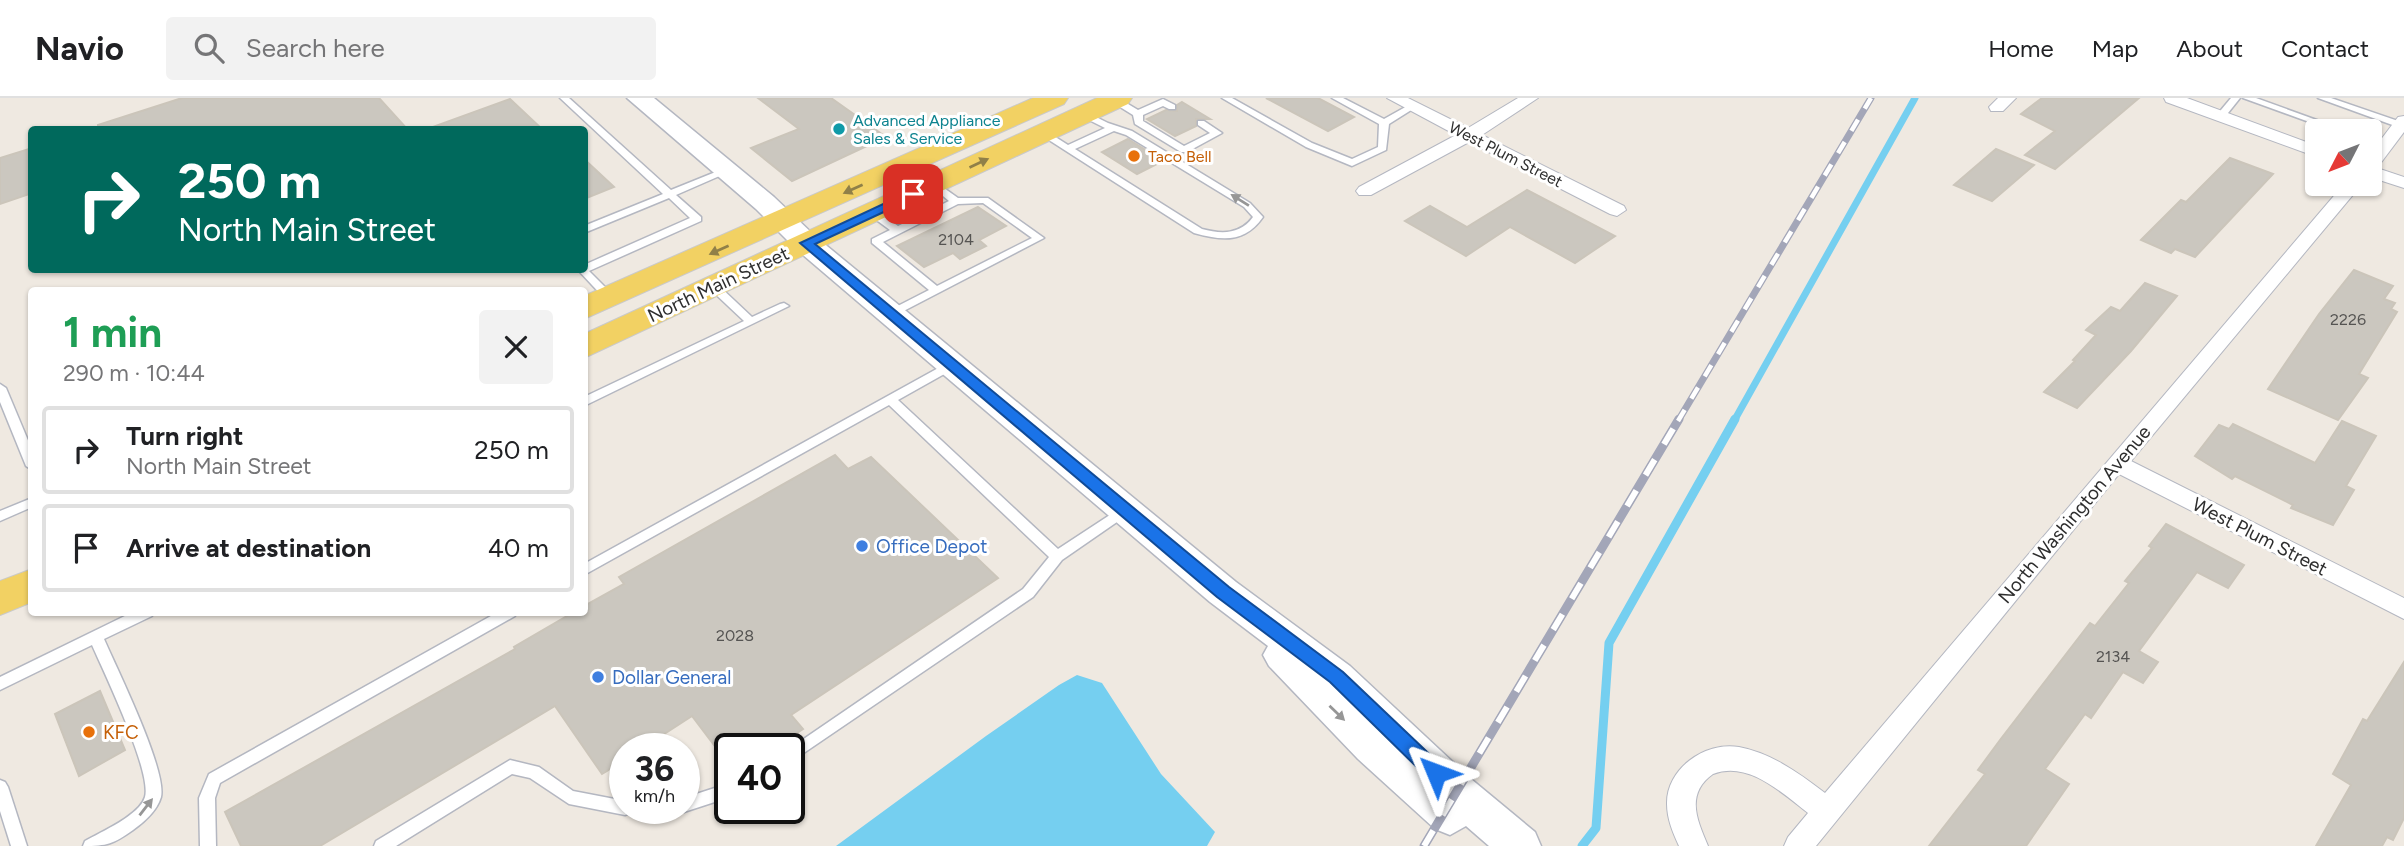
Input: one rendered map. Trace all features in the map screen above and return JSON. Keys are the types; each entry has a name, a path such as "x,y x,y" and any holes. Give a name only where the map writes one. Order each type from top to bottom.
{"main road":[{"name":"North Main Street","path":"597,304 1055,98"},
{"name":"North Main Street","path":"588,345 872,212 945,192 1056,141 1084,114 1124,104"},
{"path":"0,576 28,564"},
{"path":"0,599 28,586"},
{"path":"0,620 28,607"}],"street":[{"path":"639,98 765,203 806,243 1128,509 1223,592 1336,677 1456,792 1520,846"},
{"name":"West Plum Street","path":"1395,98 1617,210"},
{"path":"1365,191 1468,136 1530,98"},
{"path":"2172,98 2305,148"},
{"path":"2382,139 2402,123"},
{"path":"2382,175 2404,183"},
{"name":"North Washington Avenue","path":"1798,846 2116,463 2343,196"},
{"name":"West Plum Street","path":"2116,463 2404,609"},
{"path":"1223,592 1334,710 1483,846"},
{"path":"1694,846 1686,831 1680,807 1684,786 1701,765 1723,757 1752,763 1775,774 1827,811"}],"lane":[{"path":"564,98 697,219 588,268"},
{"path":"1226,98 1308,145 1352,163 1383,148 1384,123"},
{"path":"1336,98 1384,123"},
{"path":"2221,116 2236,98"},
{"path":"2246,98 2307,119"},
{"path":"2322,98 2402,123"},
{"path":"1124,104 1163,102 1172,107"},
{"path":"1124,104 1138,122 1184,150 1217,133 1200,123"},
{"path":"1384,123 1412,107"},
{"path":"1056,141 1198,231 1228,237 1248,228 1258,217 1247,205 1129,133 1084,114"},
{"path":"1056,141 1113,128"},
{"path":"588,228 726,171"},
{"path":"890,314 937,291 1039,238 985,200 945,192 897,230 876,241 937,291"},
{"path":"872,212 897,230"},
{"path":"585,273 597,304"},
{"path":"715,287 751,322"},
{"path":"588,400 784,306"},
{"path":"588,568 951,365"},
{"path":"0,388 28,456"},
{"path":"890,399 1057,556"},
{"path":"0,516 28,504"},
{"path":"805,746 1028,593 1057,556 1128,509"},
{"path":"0,684 139,616"},
{"path":"208,846 207,798 214,779 503,616"},
{"path":"91,846 140,815 147,809 154,795 152,769 96,637"},
{"path":"382,846 510,767 534,772 569,797 609,805"},
{"path":"0,787 19,846"}],"water":[{"path":"1077,675 1102,683 1161,774 1215,832 1207,846 836,846 986,736"}],"building":[{"path":"182,98 379,98 404,126 98,126"},
{"path":"758,98 831,98 886,137 792,181 751,148 799,129"},
{"path":"1266,98 1318,98 1354,117 1328,131"},
{"path":"2042,98 2139,98 2055,169 2025,155 2055,131 2021,114"},
{"path":"510,99 539,126 436,126"},
{"path":"1182,102 1210,119 1196,119 1196,126 1175,136 1147,119 1166,110 1177,111 1177,105"},
{"name":"Taco Bell","path":"1128,139 1163,161 1137,174 1102,152"},
{"path":"28,149 28,194 0,204 0,158"},
{"path":"1996,149 2034,165 1992,201 1954,185"},
{"path":"2230,158 2273,174 2195,257 2175,249 2171,253 2141,240 2181,200 2186,202"},
{"path":"588,163 614,187 588,197"},
{"path":"1527,190 1615,236 1575,263 1510,227 1466,256 1405,221 1430,206 1467,227"},
{"path":"978,207 1006,226 979,240 986,246 960,259 953,253 924,267 897,246"},
{"path":"2354,270 2393,286 2384,299 2395,303 2391,309 2397,312 2359,374 2368,378 2338,420 2268,389 2319,314"},
{"path":"2145,283 2177,296 2131,351 2077,408 2044,392 2096,335 2086,330 2111,307 2120,311"},
{"path":"2342,421 2376,436 2346,486 2354,490 2333,525 2291,508 2293,505 2235,476 2232,479 2195,456 2219,425 2229,429 2233,424 2315,463"},
{"path":"835,455 848,469 871,457 998,578 791,715 803,729 797,733 714,733 714,745 692,716 666,733 609,733 609,770 602,774 555,706 320,846 241,846 225,812 515,649 514,647 567,616 588,616 588,604 624,584 619,577"},
{"path":"2166,524 2244,565 2228,588 2197,572 2139,651 2158,662 2143,683 2123,672 2091,718 2085,714 2045,769 2069,784 2026,846 1929,846 1985,774 1978,770 2000,740 2090,623 2095,626 2129,583 2125,581 2152,548 2149,546"},
{"path":"2404,662 2404,818 2393,840 2387,837 2382,846 2316,846 2351,785 2333,774 2363,719 2367,721"},
{"name":"KFC","path":"100,691 125,750 79,776 55,714"}],"waterway":[{"path":"1734,421 1915,98"},
{"path":"1582,846 1596,828 1609,643 1735,419"}],"railway":[{"path":"1678,421 1871,98"},
{"path":"1424,846 1679,419"}],"place":[{"name":"Advanced Appliance Sales & Service","path":"839,129"},
{"name":"Taco Bell","path":"1134,156"},
{"name":"Office Depot","path":"862,546"},
{"name":"Dollar General","path":"598,677"},
{"name":"KFC","path":"89,732"}],"route":[{"path":"913,194 806,243 1128,509 1223,592 1336,677 1436,773"}]}
